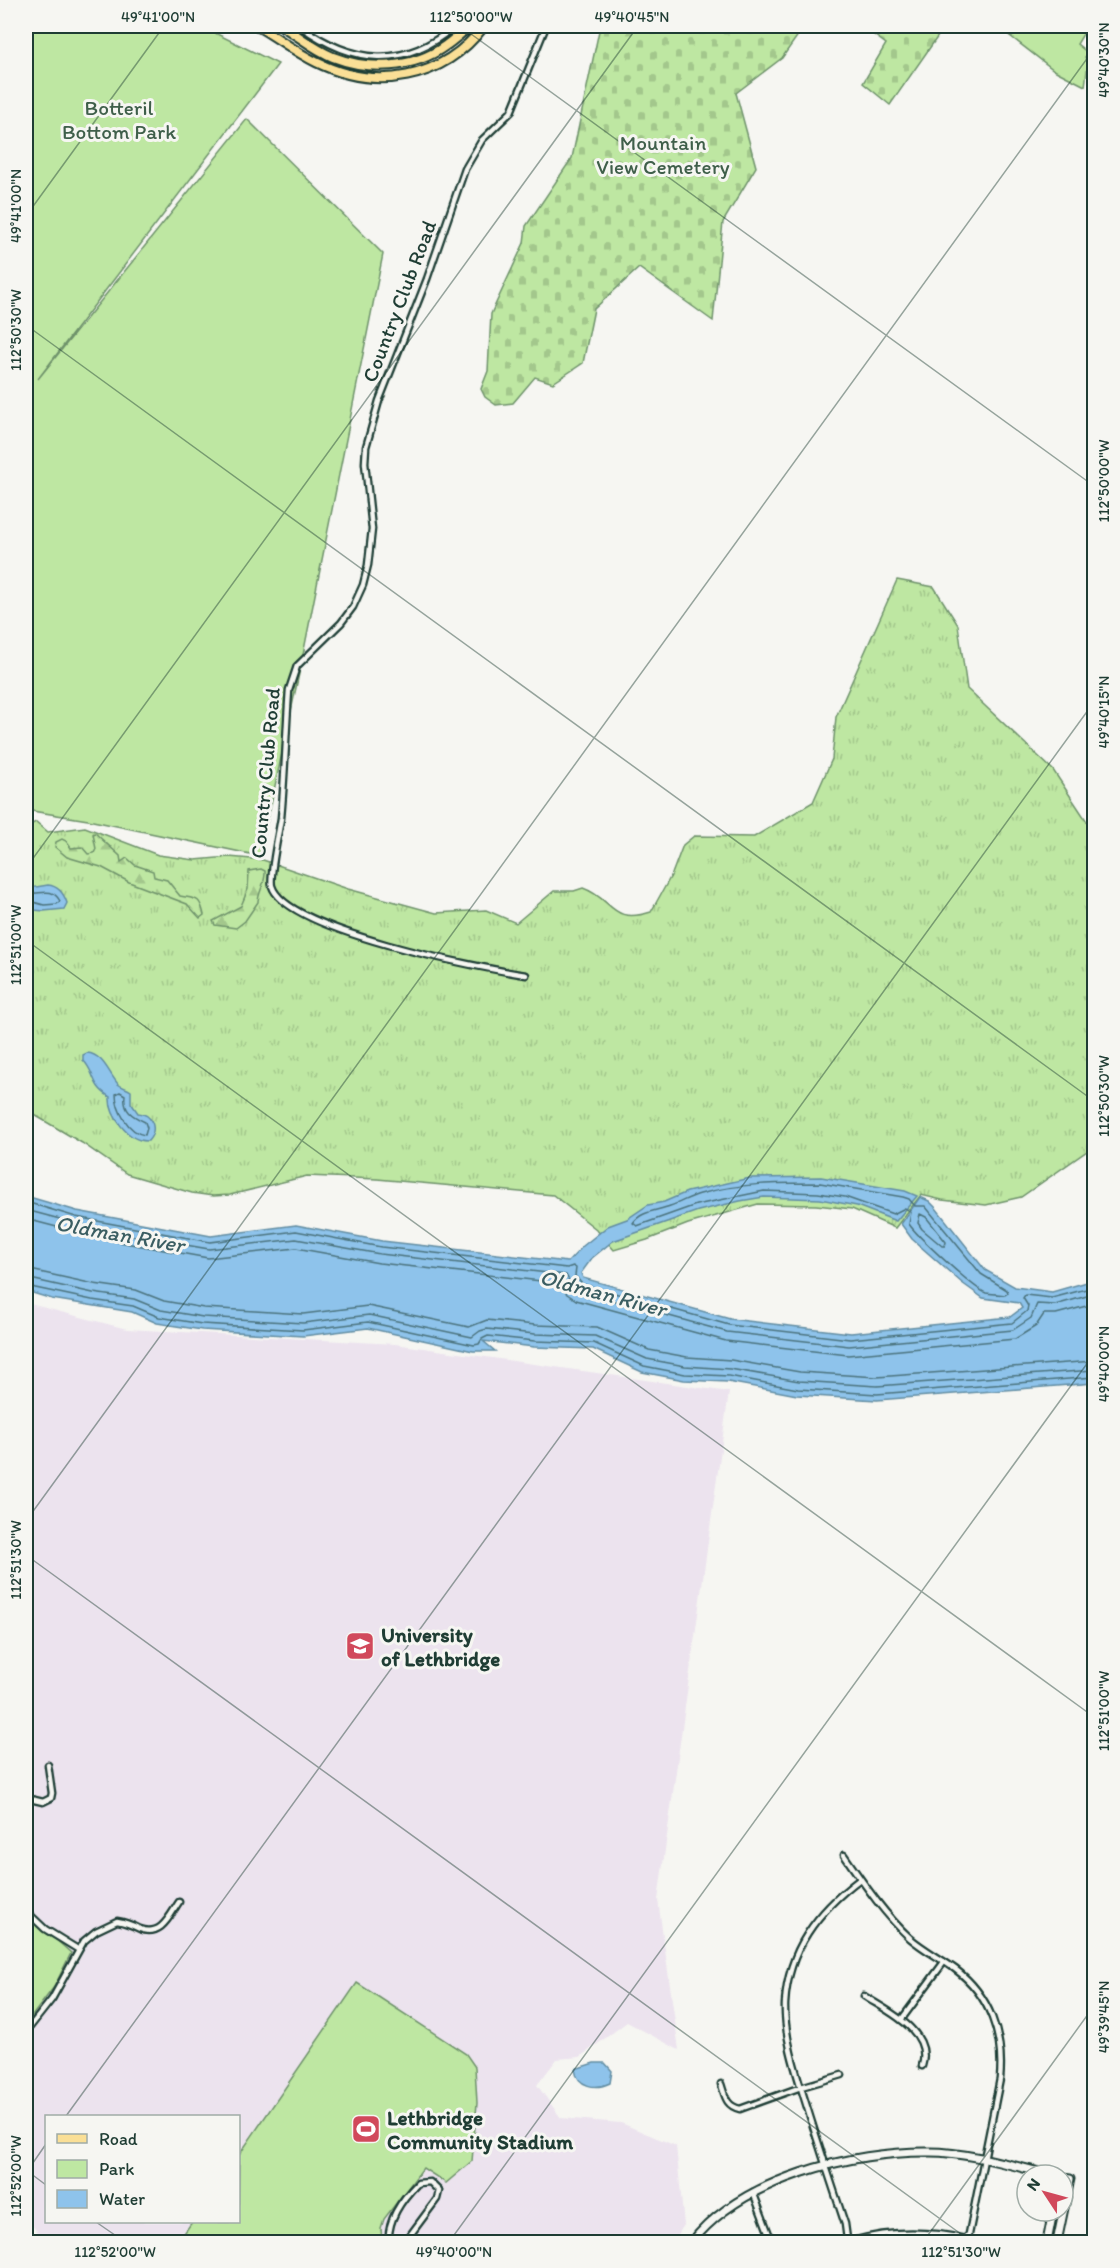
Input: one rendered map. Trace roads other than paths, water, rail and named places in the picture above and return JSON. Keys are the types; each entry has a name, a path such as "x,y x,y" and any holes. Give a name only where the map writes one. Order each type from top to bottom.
{"main road":[{"path":"257,26 322,65 345,74 377,79 405,76 436,65 464,49 484,26"},
{"path":"282,26 332,57 379,66 412,61 429,55 444,47 470,26"}],"street":[{"path":"300,26 309,28 341,50 357,55 387,56 428,45 455,26"},
{"name":"Country Club Road","path":"526,975 450,962 344,931 316,920 287,903 275,892 271,877 277,853 281,815 290,681 303,658 347,615 361,590 368,565 372,529 365,463 366,447 379,401 427,279 465,169 482,140 511,112 546,26"},
{"path":"26,1797 43,1802 51,1798 48,1765"},
{"path":"844,1856 896,1924 910,1938 966,1978 990,2012 999,2040 1000,2079 969,2234 964,2239 908,2233 883,2234 849,2241 801,2087 788,2034 785,2006 788,1982 794,1961 813,1923 829,1904 860,1879"},
{"path":"26,2032 52,1999 89,1935 117,1921 151,1932 158,1930 179,1902"},
{"path":"26,1911 45,1929 79,1950"},
{"path":"901,2020 944,1962"},
{"path":"864,1996 915,2032 922,2046 924,2059 922,2066"},
{"path":"721,2085 727,2102 732,2108 740,2109 842,2075"},
{"path":"692,2242 703,2228 753,2192 825,2164 878,2155 931,2151 1015,2166"},
{"path":"389,2242 388,2231 394,2214 418,2183 430,2182 439,2191 437,2199 405,2242"},
{"path":"753,2192 772,2242"},
{"path":"1047,2242 1051,2223"},
{"path":"1057,2242 1060,2223"},
{"path":"26,2235 32,2242"}],"water":[{"path":"48,885 55,887 63,894 67,903 64,909 34,910 26,904 26,886 30,888"},
{"path":"26,949 35,971 31,978 26,980"},
{"path":"87,1053 97,1057 118,1084 131,1091 131,1103 138,1113 147,1116 152,1123 153,1132 148,1141 133,1137 116,1119 110,1097 99,1088 83,1060 83,1055"},
{"name":"Oldman River","path":"821,1177 905,1191 917,1196 896,1221 857,1206 820,1199 764,1197 698,1211 613,1241 592,1258 581,1273 583,1278 730,1319 851,1333 1010,1317 1022,1308 1019,1303 983,1298 962,1283 912,1239 901,1224 920,1197 929,1201 936,1208 985,1270 1015,1287 1052,1292 1094,1280 1094,1383 877,1400 797,1395 728,1382 684,1380 642,1372 593,1349 534,1347 483,1341 495,1351 473,1351 368,1328 303,1336 202,1330 157,1323 132,1312 52,1299 26,1291 26,1196 77,1211 211,1236 296,1225 382,1241 568,1262 583,1246 608,1226 627,1219 648,1205 664,1202 687,1192 750,1178"},
{"path":"594,2063 605,2063 612,2071 610,2083 593,2086 579,2080 575,2069"}],"place":[{"name":"University of Lethbridge","path":"360,1646"},
{"name":"Lethbridge Community Stadium","path":"366,2129"}],"park label":[{"name":"Botteril Bottom Park","path":"119,119"},
{"name":"Mountain View Cemetery","path":"663,154"}]}
